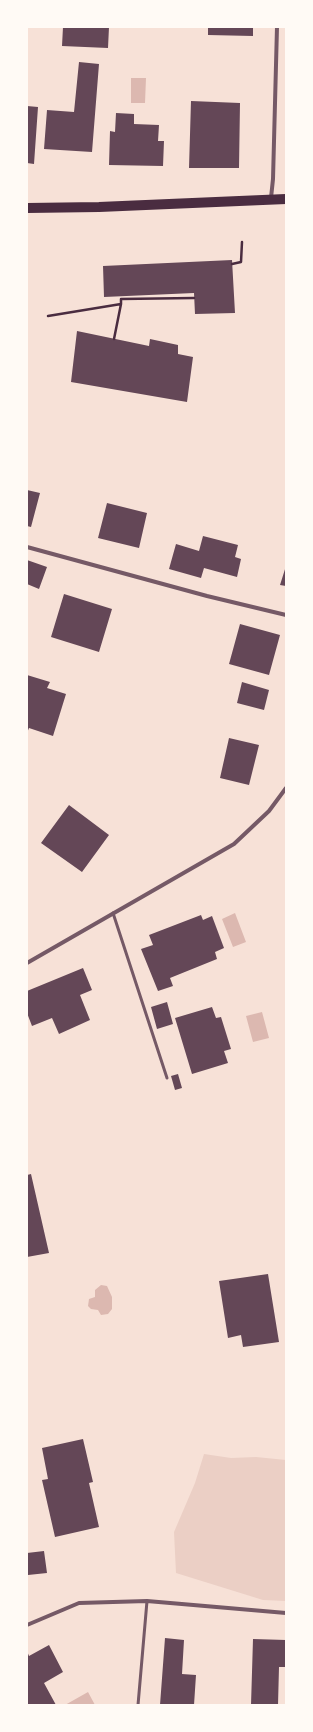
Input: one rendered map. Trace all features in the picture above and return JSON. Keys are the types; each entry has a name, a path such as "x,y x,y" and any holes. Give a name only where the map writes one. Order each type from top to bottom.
{"main road":[{"path":"27,208 99,207 286,199"}],"street":[{"path":"271,200 273,179 277,27"},
{"path":"27,547 207,596 286,615"},
{"path":"27,963 113,912 234,844 268,811 286,788"},
{"path":"27,1625 79,1603 147,1601 286,1613"}],"lane":[{"path":"113,912 167,1078"},
{"path":"138,1705 147,1601"}],"path":[{"path":"232,264 241,262 242,242"},
{"path":"114,339 121,299 194,298"},
{"path":"48,316 121,304"}],"shaded area":[{"path":"131,78 146,78 145,103 131,103"},
{"path":"235,913 246,942 233,947 222,919"},
{"path":"262,1012 269,1038 253,1042 246,1016"},
{"path":"101,1285 107,1286 112,1297 112,1309 108,1314 101,1315 98,1310 91,1309 88,1306 89,1299 95,1297 95,1290"},
{"path":"204,1454 231,1458 256,1457 286,1460 286,1601 263,1600 176,1573 174,1532 195,1483"},
{"path":"88,1692 95,1705 65,1705"}],"building":[{"path":"63,27 109,27 108,48 62,46"},
{"path":"208,27 253,27 253,36 208,35"},
{"path":"79,62 99,64 92,152 44,149 47,110 74,112"},
{"path":"191,101 240,103 239,168 189,168"},
{"path":"27,106 38,107 34,164 27,163"},
{"path":"116,113 134,114 134,124 159,125 158,141 164,141 163,166 109,165 110,131 115,132"},
{"path":"232,260 235,313 195,314 194,293 104,297 103,266"},
{"path":"77,331 149,346 150,339 178,345 178,354 193,357 187,402 71,382"},
{"path":"27,490 40,493 31,527 27,526"},
{"path":"107,503 147,513 139,548 98,538"},
{"path":"203,536 238,545 235,557 241,559 237,577 204,568 201,578 169,569 176,544 199,551"},
{"path":"27,560 47,567 39,589 27,584"},
{"path":"286,566 286,586 280,585"},
{"path":"64,594 112,609 99,652 51,637"},
{"path":"240,624 280,635 269,675 229,664"},
{"path":"27,675 50,682 47,688 66,694 53,736 29,728 27,733"},
{"path":"242,682 269,690 264,710 237,703"},
{"path":"229,738 259,745 249,785 220,778"},
{"path":"69,805 109,835 82,872 41,843"},
{"path":"201,915 203,920 212,916 224,948 215,952 217,959 170,978 173,986 158,991 141,949 153,945 149,935"},
{"path":"83,968 92,990 80,995 90,1020 59,1034 52,1018 32,1026 27,1013 27,991"},
{"path":"167,1002 173,1024 157,1029 151,1007"},
{"path":"212,1007 216,1018 221,1017 231,1049 224,1051 228,1063 192,1074 175,1018"},
{"path":"178,1074 182,1088 175,1090 171,1076"},
{"path":"31,1174 49,1253 27,1257 27,1175"},
{"path":"268,1274 279,1342 243,1347 241,1335 228,1338 219,1281"},
{"path":"83,1439 93,1482 89,1483 99,1527 55,1537 42,1480 48,1479 42,1448"},
{"path":"44,1551 47,1573 28,1575 27,1553"},
{"path":"165,1638 184,1640 182,1674 196,1675 194,1705 160,1705"},
{"path":"253,1639 286,1640 286,1667 279,1667 278,1705 251,1705"},
{"path":"49,1645 63,1672 44,1683 56,1705 27,1705 27,1651 29,1656"}]}
